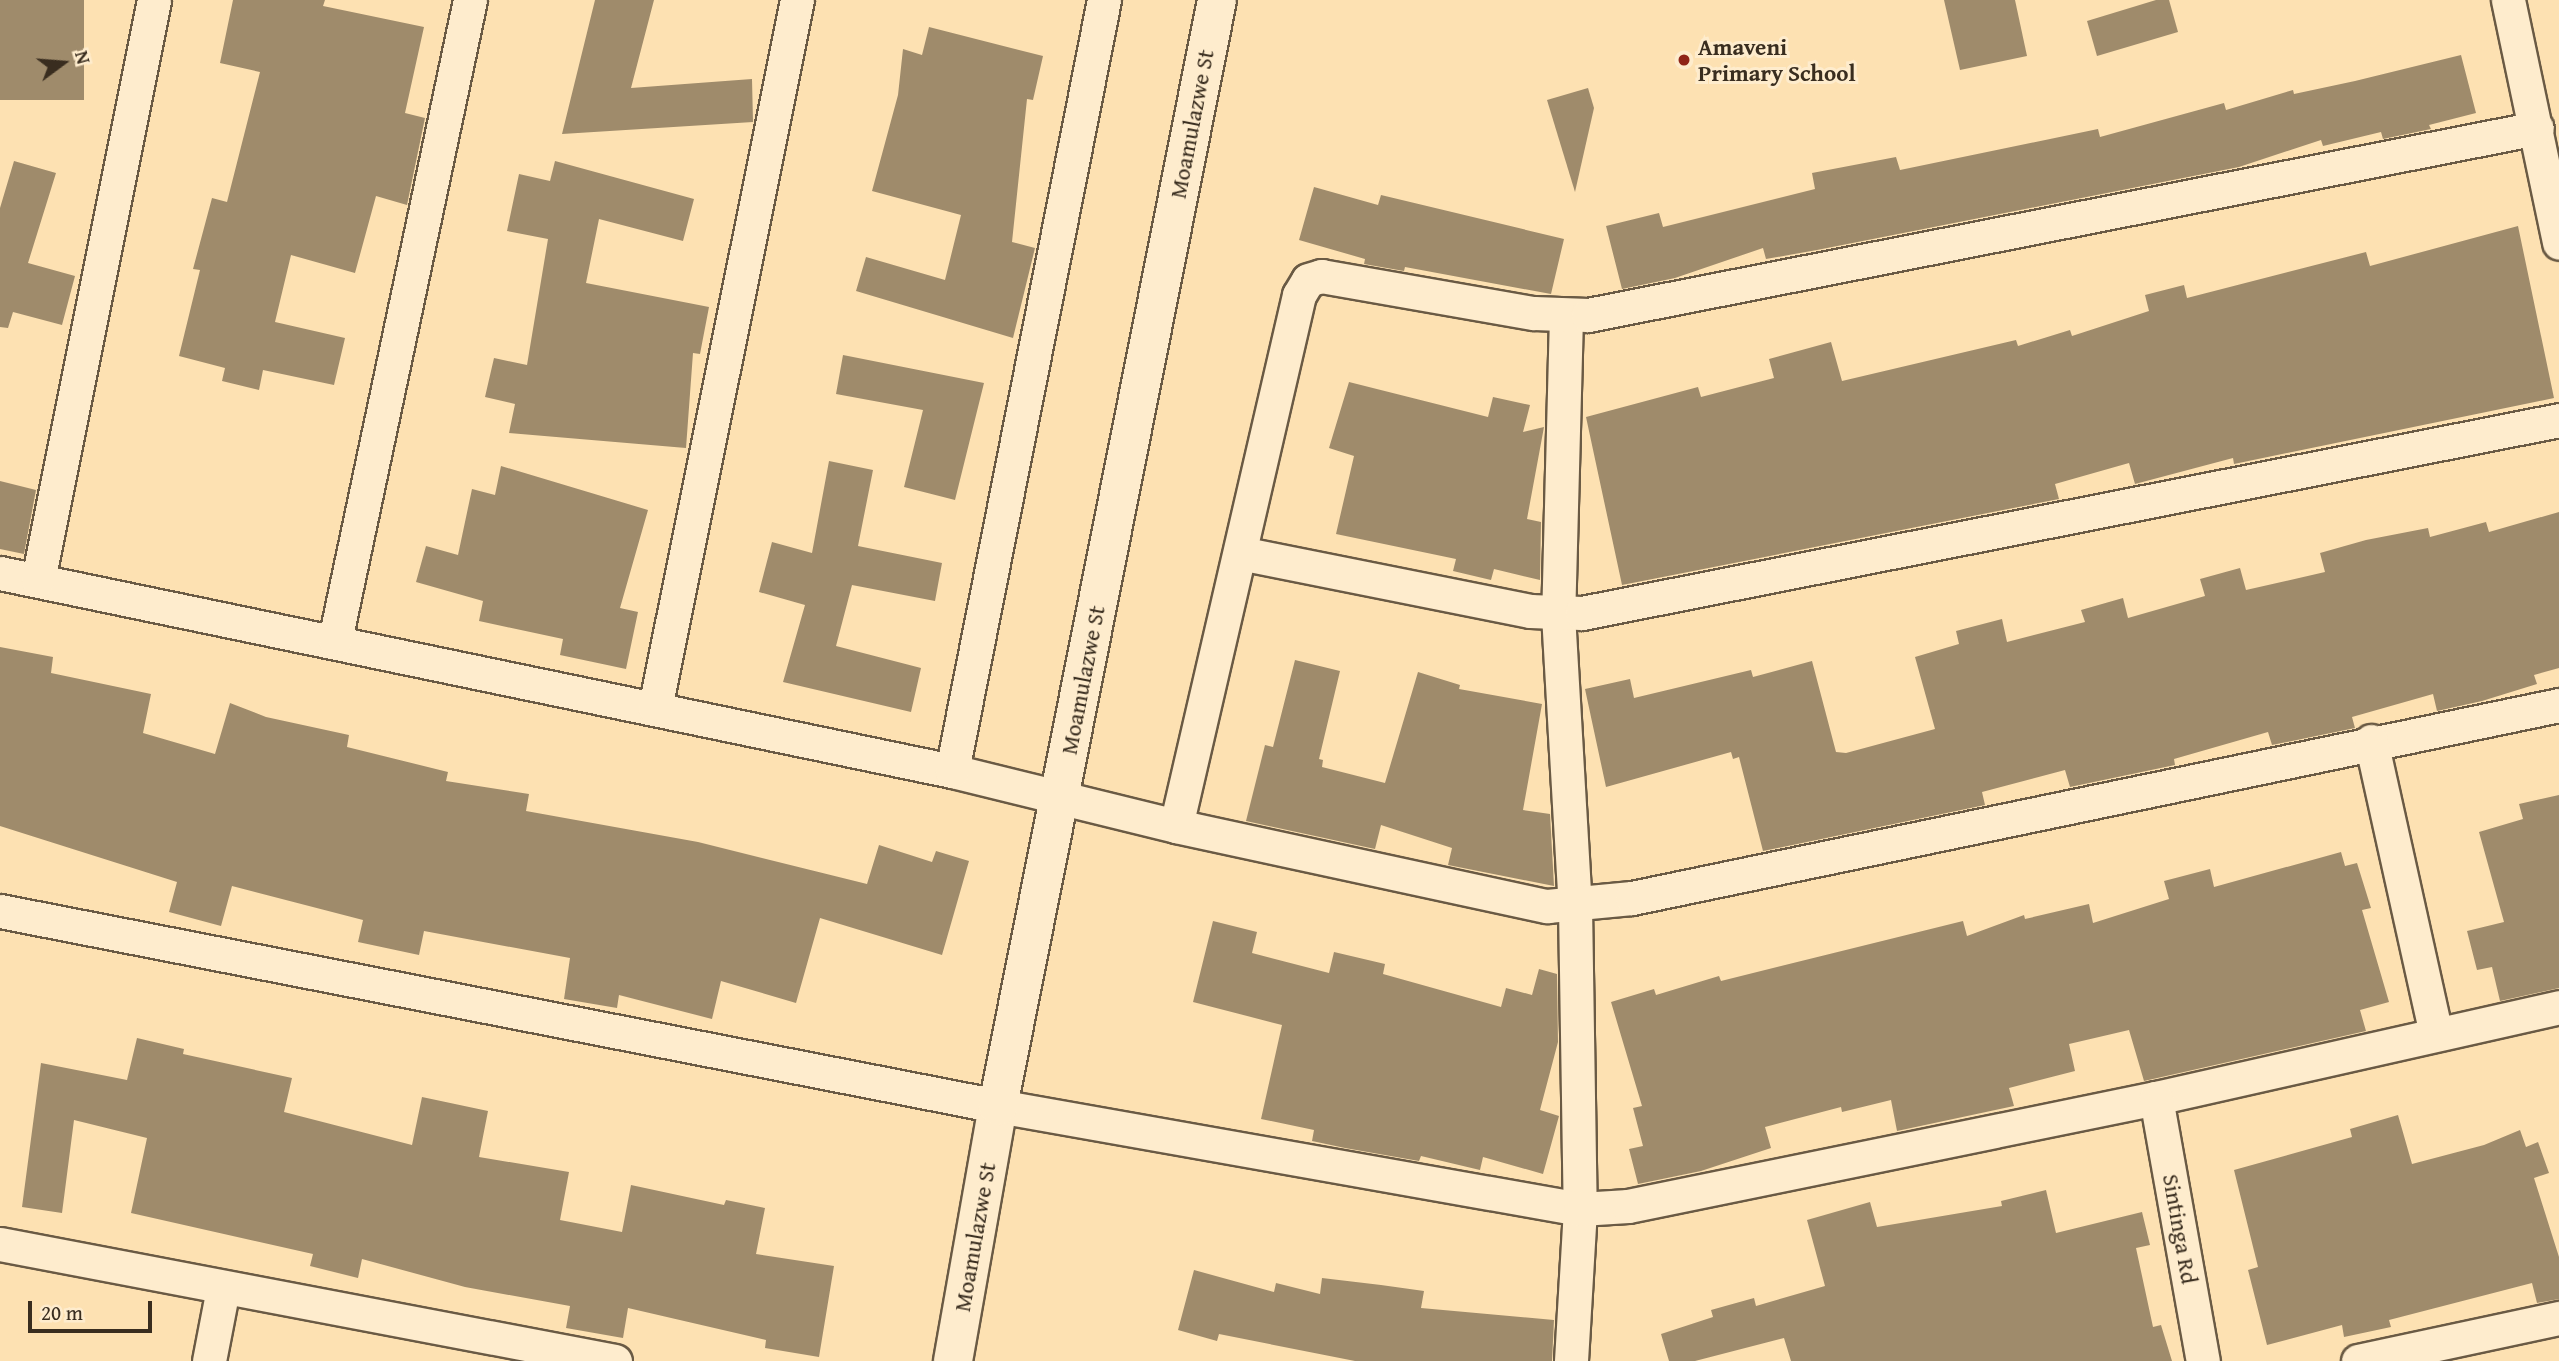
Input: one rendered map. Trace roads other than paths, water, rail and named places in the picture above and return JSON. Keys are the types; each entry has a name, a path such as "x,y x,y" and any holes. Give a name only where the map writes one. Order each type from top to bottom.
{"street":[{"path":"38,580 154,0"},
{"path":"335,640 470,0"},
{"path":"655,708 797,0"},
{"path":"952,771 1104,0"},
{"name":"Moamulazwe St","path":"953,1361 998,1106 1217,0"},
{"path":"2508,0 2559,243"},
{"path":"1176,826 1299,295 1308,280 1321,276 1566,316 2537,128"},
{"path":"1566,316 1558,614 1575,906 1580,1209 1571,1361"},
{"path":"1240,553 1558,614 1603,610 2559,420"},
{"path":"0,573 335,640 952,771 1176,826 1519,903 1575,906 2371,741 2559,705"},
{"path":"2371,741 2436,1032"},
{"path":"0,911 998,1106 1580,1209 1628,1206 2156,1098 2436,1032 2559,1007"},
{"name":"Sintinga Rd","path":"2156,1098 2203,1361"},
{"path":"0,1244 528,1354 615,1361"},
{"path":"209,1361 223,1289"},
{"path":"2358,1361 2491,1348 2559,1318"}],"place":[{"name":"Amaveni Primary School","path":"1684,60"}]}
